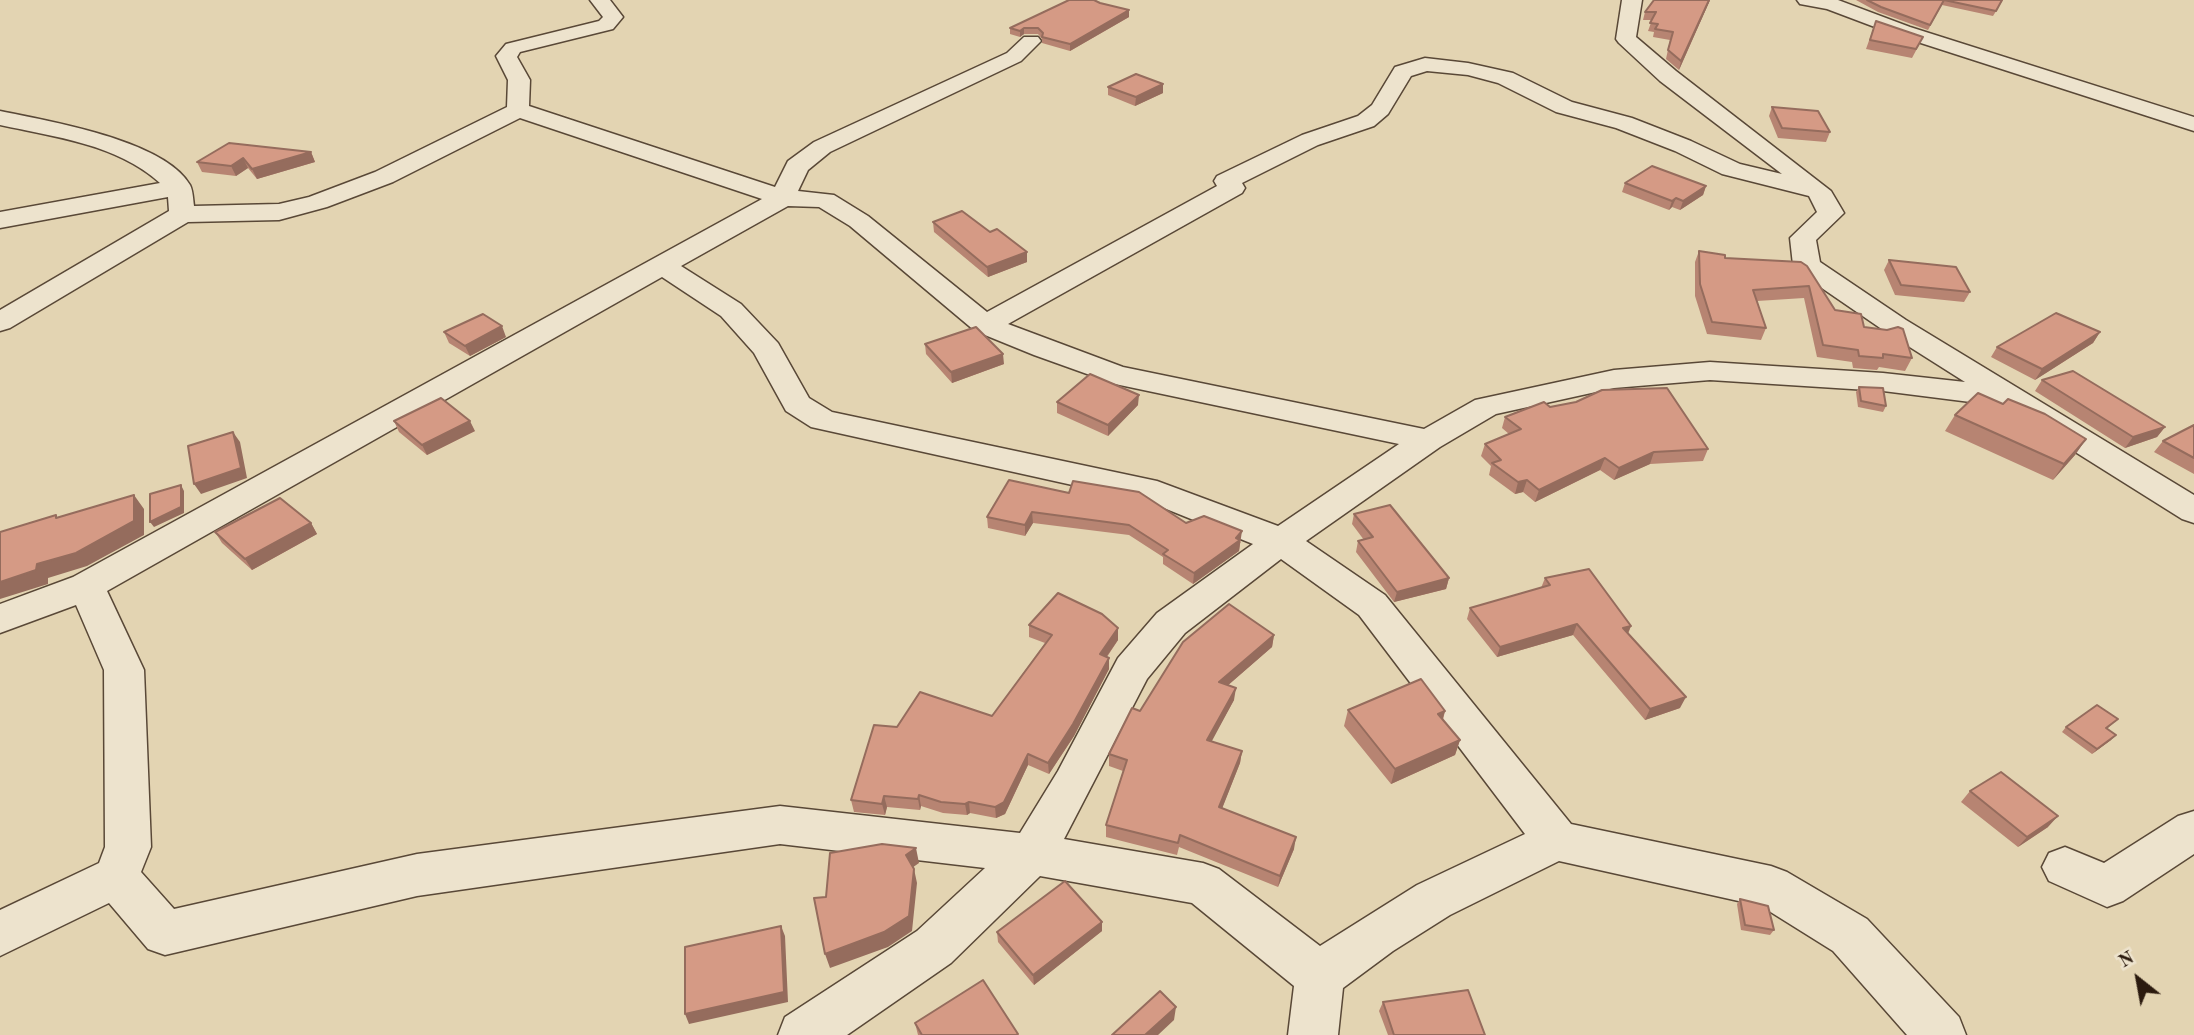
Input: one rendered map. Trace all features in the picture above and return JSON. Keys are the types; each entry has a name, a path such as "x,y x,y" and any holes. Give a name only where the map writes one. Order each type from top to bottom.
{"street":[{"path":"518,110 519,80 506,56 513,48 606,25 613,18 600,0"},
{"path":"1632,0 1626,39 1668,76 1819,191 1831,214 1803,238 1807,265 1896,326 2194,511"},
{"path":"1807,0 1831,4 1903,31 2194,124"},
{"path":"1831,4 1858,0"},
{"path":"0,619 86,586 663,267 783,198 797,166 822,147 1014,57 1031,41"},
{"path":"985,325 1233,188 1226,181 1310,140 1366,121 1380,109 1403,72 1425,64 1468,69 1505,78 1564,107 1636,128 1731,169 1819,191"},
{"path":"0,323 182,214 279,212 318,202 384,177 518,110 783,198 825,200 859,221 985,325 1115,375 1428,440"},
{"path":"4,121 69,134 128,152 155,166 179,187 182,214"},
{"path":"0,220 179,187"},
{"path":"663,267 732,310 767,349 797,404 822,420 1157,492 1281,541 1372,605 1557,841"},
{"path":"803,1035 934,947 1032,855 1073,784 1132,669 1171,623 1281,541 1428,440 1486,407 1614,379 1710,371 1883,382 2008,397"},
{"path":"0,934 116,877 128,847 124,670 86,586"},
{"path":"116,877 165,933 417,875 780,825 1032,855 1203,884 1320,976"},
{"path":"2065,867 2107,886 2194,830"},
{"path":"1313,1035 1320,976 1383,930 1447,891 1502,863 1557,841 1772,887 1850,935 1941,1035"}],"building":[{"path":"1069,0 1094,0 1129,10 1070,44 1042,37 1043,33 1038,28 1024,28 1020,31 1010,28"},
{"path":"1654,0 1709,0 1681,61 1668,50 1673,32 1655,29 1658,24 1650,23 1656,12 1645,12"},
{"path":"1867,0 1944,0 1930,25"},
{"path":"1944,0 2002,0 1996,11"},
{"path":"1876,21 1923,37 1916,49 1870,40"},
{"path":"1136,74 1163,84 1136,97 1108,87"},
{"path":"1772,107 1818,111 1830,132 1782,128"},
{"path":"229,143 311,152 252,169 243,158 231,166 197,162"},
{"path":"1652,166 1706,186 1683,201 1676,198 1672,201 1625,183"},
{"path":"962,211 990,232 997,229 1027,252 987,267 933,222"},
{"path":"1699,251 1725,255 1725,258 1801,262 1807,266 1835,310 1861,314 1864,327 1903,329 1912,358 1883,354 1883,358 1859,356 1858,350 1823,345 1809,286 1753,290 1766,328 1712,322 1700,284"},
{"path":"1889,260 1956,267 1970,292 1901,285"},
{"path":"2056,313 2100,332 2042,369 1997,347"},
{"path":"483,314 502,326 465,346 444,332"},
{"path":"976,327 1003,354 951,372 925,344"},
{"path":"2073,371 2165,427 2133,437 2042,380"},
{"path":"1090,374 1139,395 1108,425 1057,402"},
{"path":"1859,387 1883,388 1886,406 1861,401"},
{"path":"1667,388 1708,449 1654,452 1619,468 1605,458 1539,490 1527,480 1518,482 1492,463 1501,460 1485,444 1521,429 1505,417 1544,402 1550,407 1576,402 1602,390"},
{"path":"1978,393 2003,404 2008,399 2045,414 2086,439 2064,464 1955,415"},
{"path":"441,398 470,421 422,445 394,421"},
{"path":"2194,425 2194,458 2163,441"},
{"path":"233,432 241,468 194,484 188,446"},
{"path":"1009,480 1069,493 1073,481 1139,492 1186,523 1204,516 1242,531 1236,538 1240,540 1194,573 1163,554 1168,550 1129,525 1032,512 1025,525 987,517"},
{"path":"181,485 181,507 150,522 150,494"},
{"path":"134,495 134,521 76,553 37,564 36,570 0,582 0,532"},
{"path":"280,498 311,523 245,559 215,532"},
{"path":"1390,505 1449,578 1397,592 1358,541 1373,537 1354,514"},
{"path":"1589,569 1631,626 1623,628 1686,697 1650,709 1577,624 1500,647 1470,608 1550,585 1545,578"},
{"path":"1058,593 1102,614 1118,628 1100,654 1109,658 1048,763 1028,754 1004,802 995,807 969,802 941,802 919,795 918,799 884,796 882,804 851,800 874,725 897,727 920,692 992,716 1052,635 1029,625"},
{"path":"1229,604 1274,635 1219,682 1236,688 1207,740 1242,751 1219,807 1296,837 1280,876 1180,835 1178,843 1106,825 1127,760 1109,754 1132,708 1140,711 1183,642"},
{"path":"1421,679 1445,711 1438,714 1460,740 1395,769 1348,710"},
{"path":"2097,705 2118,719 2106,728 2116,735 2097,749 2066,727"},
{"path":"2001,772 2058,816 2027,837 1970,791"},
{"path":"882,844 916,848 906,855 914,869 909,916 884,932 825,954 814,898 826,897 830,853"},
{"path":"1065,881 1102,922 1033,975 997,932"},
{"path":"1740,899 1768,906 1774,930 1745,925"},
{"path":"781,926 784,992 685,1014 685,947"},
{"path":"983,980 1018,1034 922,1035 915,1023"},
{"path":"1468,990 1485,1035 1394,1035 1383,1002"},
{"path":"1160,991 1176,1007 1145,1035 1112,1035"}]}
